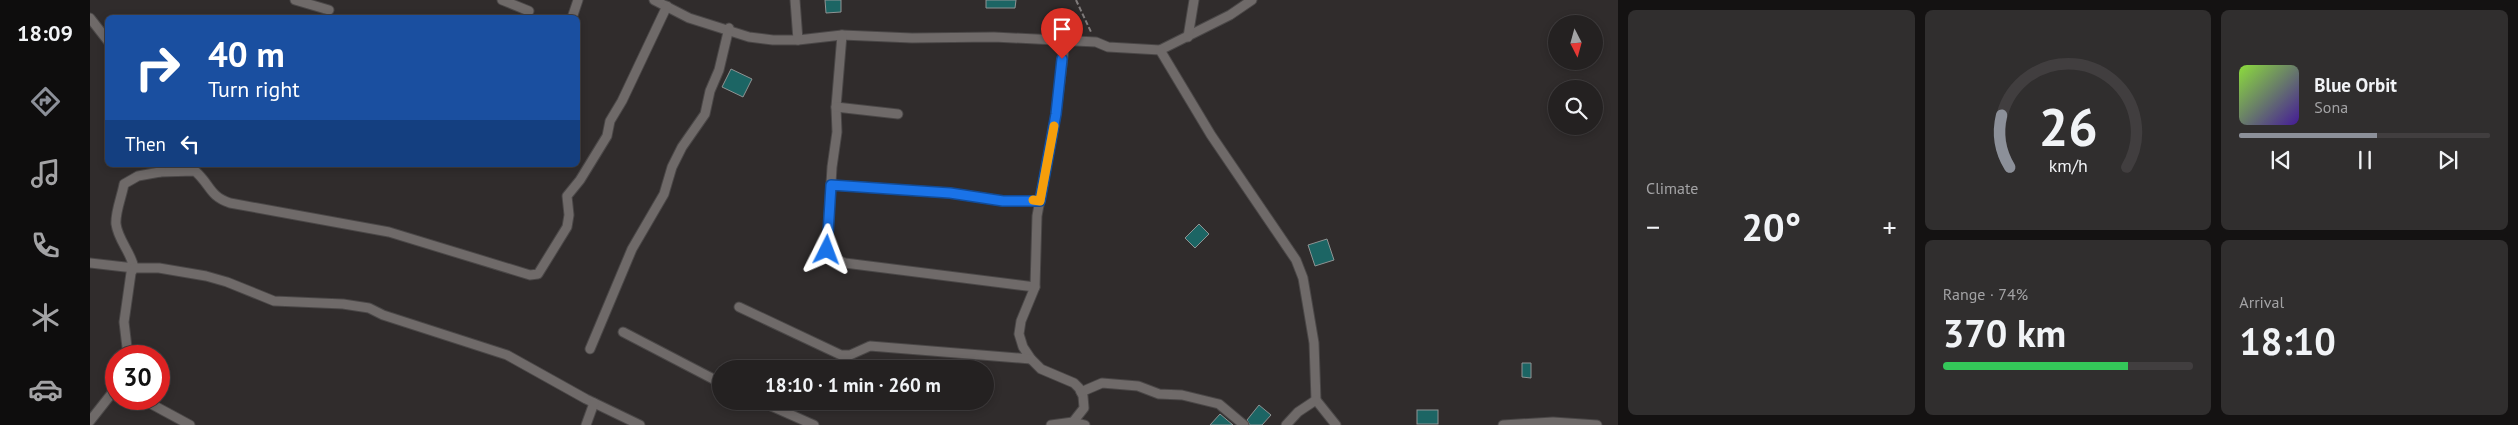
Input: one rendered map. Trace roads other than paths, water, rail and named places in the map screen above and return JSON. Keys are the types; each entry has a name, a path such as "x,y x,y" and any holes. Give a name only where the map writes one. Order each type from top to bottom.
{"street":[{"path":"295,0 329,10"},
{"path":"502,0 529,11"},
{"path":"573,15 578,0"},
{"path":"654,0 689,18 729,28 750,37 798,40 842,35 921,38 994,37 1096,42 1108,47 1160,50 1230,15 1252,0"},
{"path":"794,0 798,40"},
{"path":"1188,37 1194,0"},
{"path":"127,345 124,322 131,273 134,268 132,255 119,233 116,222 124,184 138,176 161,169 195,171 206,181 218,200 230,204 389,232 530,275 538,274 567,227 569,215 566,196 580,180 607,136 610,121 622,101 667,6"},
{"path":"90,18 105,37"},
{"path":"590,349 632,249 664,194 679,154 705,114 710,91 719,70 729,28"},
{"path":"842,35 836,108 837,132 831,185 827,250 830,257 845,263 1035,287"},
{"path":"1065,40 1056,114 1037,216 1035,287 1021,321 1019,334 1022,347 1031,359 1047,372 1074,383 1080,392 1089,425"},
{"path":"1160,50 1211,135 1296,260 1303,278 1314,343 1316,400 1336,425"},
{"path":"836,108 898,114"},
{"path":"831,185 950,193 1003,201 1040,201"},
{"path":"90,263 134,268 159,268 206,276 227,282 274,302 328,302 369,308 383,315 507,355 594,403 640,425"},
{"path":"739,307 841,355 850,355 870,346 1031,359"},
{"path":"623,332 712,378"},
{"path":"1080,392 1102,384 1138,386 1159,394 1182,395 1219,404 1244,425"},
{"path":"1286,425 1298,412 1316,400"},
{"path":"90,421 105,402"},
{"path":"586,425 594,403"},
{"path":"1073,422 1084,408"},
{"path":"162,410 190,425"},
{"path":"780,410 814,425"},
{"path":"1051,425 1073,422 1085,425"},
{"path":"1503,425 1553,422 1597,425"}]}
